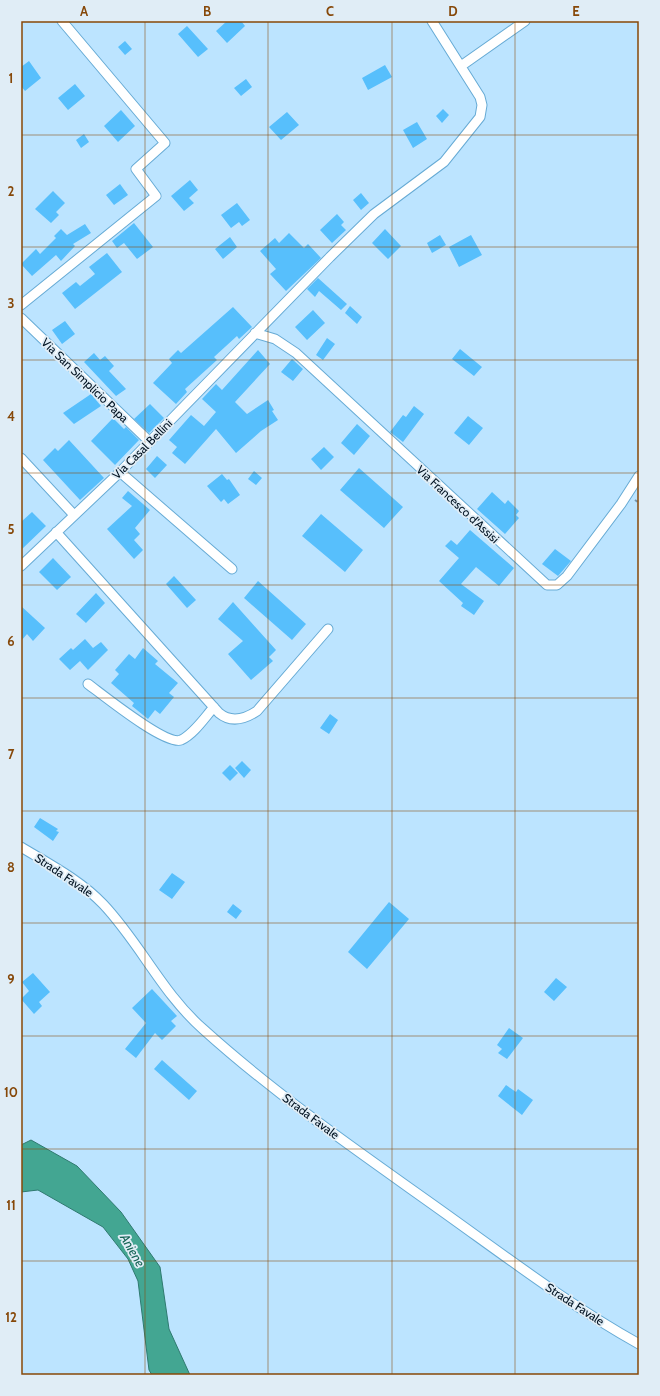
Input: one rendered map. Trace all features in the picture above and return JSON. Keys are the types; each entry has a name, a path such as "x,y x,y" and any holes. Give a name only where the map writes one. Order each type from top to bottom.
{"street":[{"path":"21,305 156,196 136,169 166,143 62,21"},
{"path":"432,21 461,66 524,21"},
{"name":"Via Casal Bellini","path":"21,566 120,472 257,331 374,214 444,162 478,120 481,114 482,105 477,92 461,66"},
{"name":"Via San Simplicio Papa","path":"21,318 150,442"},
{"name":"Via Francesco d'Assisi","path":"257,331 275,339 296,352 547,585 557,585 567,576 621,504 639,476"},
{"path":"21,458 74,516"},
{"path":"120,472 232,569"},
{"path":"56,532 221,715 228,718 241,719 253,714 261,707 328,629"},
{"path":"88,684 151,729 174,740 181,740 187,736 214,707"},
{"name":"Strada Favale","path":"21,847 71,878 101,901 123,927 177,1003 201,1028 238,1059 355,1149 512,1262 597,1319 639,1344"}],"water":[{"name":"Aniene","path":"31,1140 77,1166 121,1212 160,1267 169,1329 190,1375 152,1375 149,1370 138,1281 128,1259 103,1227 38,1190 21,1192 21,1145"}],"building":[{"path":"227,21 241,21 245,26 227,43 216,31"},
{"path":"187,26 208,49 198,57 178,34"},
{"path":"125,41 132,49 125,55 118,47"},
{"path":"29,61 41,78 25,91 21,86 21,67"},
{"path":"385,65 392,77 368,90 362,78"},
{"path":"246,79 252,87 241,96 234,88"},
{"path":"75,84 85,96 68,110 58,98"},
{"path":"443,109 449,115 442,123 436,116"},
{"path":"121,110 135,126 118,142 104,126"},
{"path":"287,112 299,125 281,140 269,127"},
{"path":"417,122 427,139 413,148 403,130"},
{"path":"84,134 89,142 81,148 76,140"},
{"path":"190,180 198,190 189,198 194,203 184,211 171,196"},
{"path":"120,184 128,195 114,205 106,195"},
{"path":"53,191 65,203 56,212 59,215 51,223 35,209"},
{"path":"361,193 369,203 361,210 353,200"},
{"path":"237,203 250,220 242,226 239,222 231,228 221,215"},
{"path":"337,214 344,222 341,225 346,230 332,243 320,230"},
{"path":"134,223 153,247 137,259 124,243 117,248 112,241"},
{"path":"85,224 91,233 73,244 75,246 61,261 56,255 32,276 21,264 36,249 40,254 56,238 54,236 61,229 67,235"},
{"path":"385,229 401,246 388,259 372,243"},
{"path":"289,233 304,248 308,244 321,258 286,291 270,274 276,269 260,251 275,238 279,243"},
{"path":"440,235 446,245 432,253 427,243"},
{"path":"471,235 482,255 459,267 449,247"},
{"path":"230,237 237,247 223,259 215,249"},
{"path":"107,253 122,272 75,309 62,293 76,282 80,286 95,274 89,267"},
{"path":"318,278 347,304 341,310 319,291 315,297 307,289"},
{"path":"350,306 362,317 357,324 345,313"},
{"path":"233,307 252,327 239,339 237,336 214,357 217,360 185,389 187,392 176,404 153,383 172,363 169,359 178,350 181,353"},
{"path":"313,310 325,323 307,340 295,327"},
{"path":"65,321 75,334 62,344 52,330"},
{"path":"327,338 335,344 323,360 316,355"},
{"path":"460,349 482,367 474,376 452,359"},
{"path":"258,350 270,364 235,402 247,414 268,400 274,410 272,411 278,420 261,431 236,453 216,429 185,464 172,453 177,447 169,440 191,415 204,426 216,412 202,399 216,384 222,390"},
{"path":"94,353 100,360 105,356 114,366 109,371 126,389 116,396 84,362"},
{"path":"292,359 303,369 293,381 281,372"},
{"path":"91,394 101,406 74,424 63,413"},
{"path":"150,404 164,418 149,433 134,419"},
{"path":"414,406 424,414 403,442 390,432 403,415 406,417"},
{"path":"468,416 483,428 469,445 454,433"},
{"path":"113,418 124,429 126,427 139,440 115,465 91,441"},
{"path":"357,424 370,436 354,455 341,443"},
{"path":"69,440 104,478 80,500 43,460 55,448 58,451"},
{"path":"324,447 334,457 321,470 311,459"},
{"path":"157,456 167,465 155,478 146,469"},
{"path":"359,468 403,507 384,528 340,490"},
{"path":"254,471 262,478 256,485 248,479"},
{"path":"222,474 227,480 229,479 240,495 228,504 224,499 221,502 207,486"},
{"path":"128,491 150,510 135,528 140,534 134,540 143,550 134,559 107,529 132,506 122,498"},
{"path":"492,492 505,504 508,500 519,511 516,515 519,518 505,534 477,509"},
{"path":"32,512 46,526 21,550 21,522"},
{"path":"321,514 363,550 345,572 302,536"},
{"path":"470,530 514,568 499,586 476,567 461,584 484,601 474,615 461,606 463,603 439,581 459,558 445,546 451,540 457,545"},
{"path":"555,549 571,561 558,576 542,564"},
{"path":"53,558 71,577 57,590 39,572"},
{"path":"174,576 196,600 187,608 166,584"},
{"path":"258,581 306,624 292,640 244,598"},
{"path":"96,593 105,603 86,623 76,614"},
{"path":"233,602 276,650 269,657 273,661 251,680 228,654 243,641 218,619"},
{"path":"21,606 45,628 33,641 27,634 21,641"},
{"path":"85,639 93,648 101,642 108,650 88,670 80,661 70,670 59,659 71,648 73,650"},
{"path":"143,648 158,661 155,664 178,683 169,693 174,697 160,714 155,710 148,719 132,706 134,703 111,683 119,674 115,670 129,654 135,659"},
{"path":"330,714 338,720 329,734 320,728"},
{"path":"242,761 251,770 244,778 235,768"},
{"path":"230,765 238,773 230,781 222,773"},
{"path":"40,818 58,829 56,831 59,832 53,841 34,827"},
{"path":"172,873 185,882 172,899 159,890"},
{"path":"389,902 409,919 367,969 348,952"},
{"path":"233,904 242,911 236,919 227,912"},
{"path":"33,973 50,992 39,1002 42,1006 34,1014 21,999 29,991 22,982"},
{"path":"556,978 567,987 554,1001 544,992"},
{"path":"152,989 177,1016 171,1021 176,1026 162,1040 155,1033 136,1058 125,1049 146,1023 132,1008"},
{"path":"509,1028 523,1038 507,1059 498,1053 502,1049 497,1045"},
{"path":"162,1060 197,1091 189,1100 154,1069"},
{"path":"506,1085 516,1092 518,1089 533,1100 522,1115 498,1096"}]}
